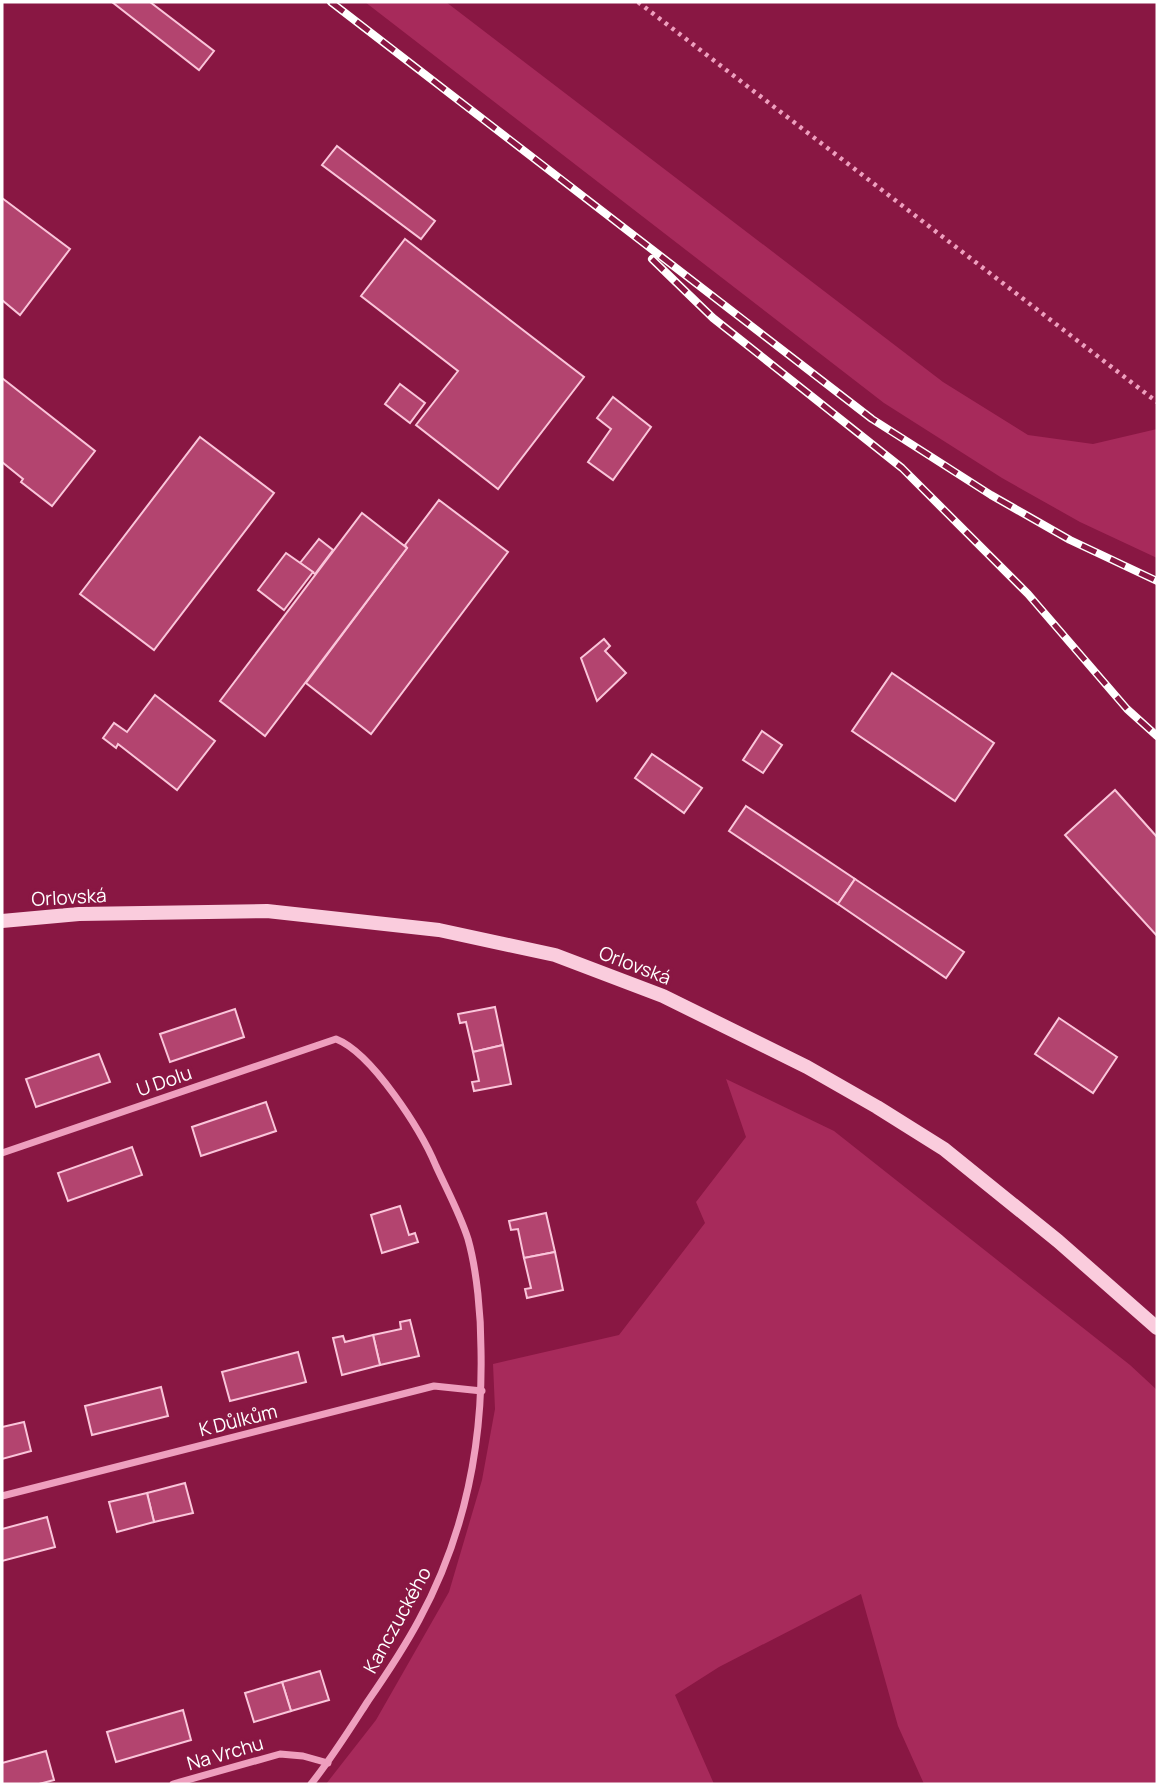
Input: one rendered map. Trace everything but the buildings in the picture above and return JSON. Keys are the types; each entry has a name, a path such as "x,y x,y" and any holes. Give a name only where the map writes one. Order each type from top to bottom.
{"main road":[{"name":"Orlovská","path":"2,920 79,914 267,911 439,930 555,955 663,996 807,1067 888,1114 944,1149 988,1183 1157,1328"}],"street":[{"name":"U Dolu","path":"2,1153 336,1039"},
{"name":"Kanczuckého","path":"311,1784 328,1763 413,1631 440,1577 458,1528 471,1478 482,1391 481,1317 468,1240 427,1144 374,1069 348,1044 336,1039"},
{"name":"K Důlkům","path":"2,1496 434,1386 482,1391"},
{"name":"Na Vrchu","path":"173,1784 281,1754 303,1756 328,1763"}],"path":[{"path":"638,2 1157,402"}],"shaded area":[{"path":"365,2 446,2 943,382 1028,435 1093,444 1157,429 1157,558 1080,522 1002,478 884,403"},
{"path":"726,1079 834,1131 1130,1365 1157,1390 1157,1784 924,1784 898,1726 861,1594 719,1667 675,1695 714,1784 326,1784 376,1720 449,1592 482,1480 495,1409 493,1364 619,1335 705,1223 696,1202 746,1137"}],"railway":[{"path":"331,2 872,419 991,495 1070,540 1157,581"},
{"path":"652,259 713,318 902,468 1028,594 1127,709 1157,736"}]}
